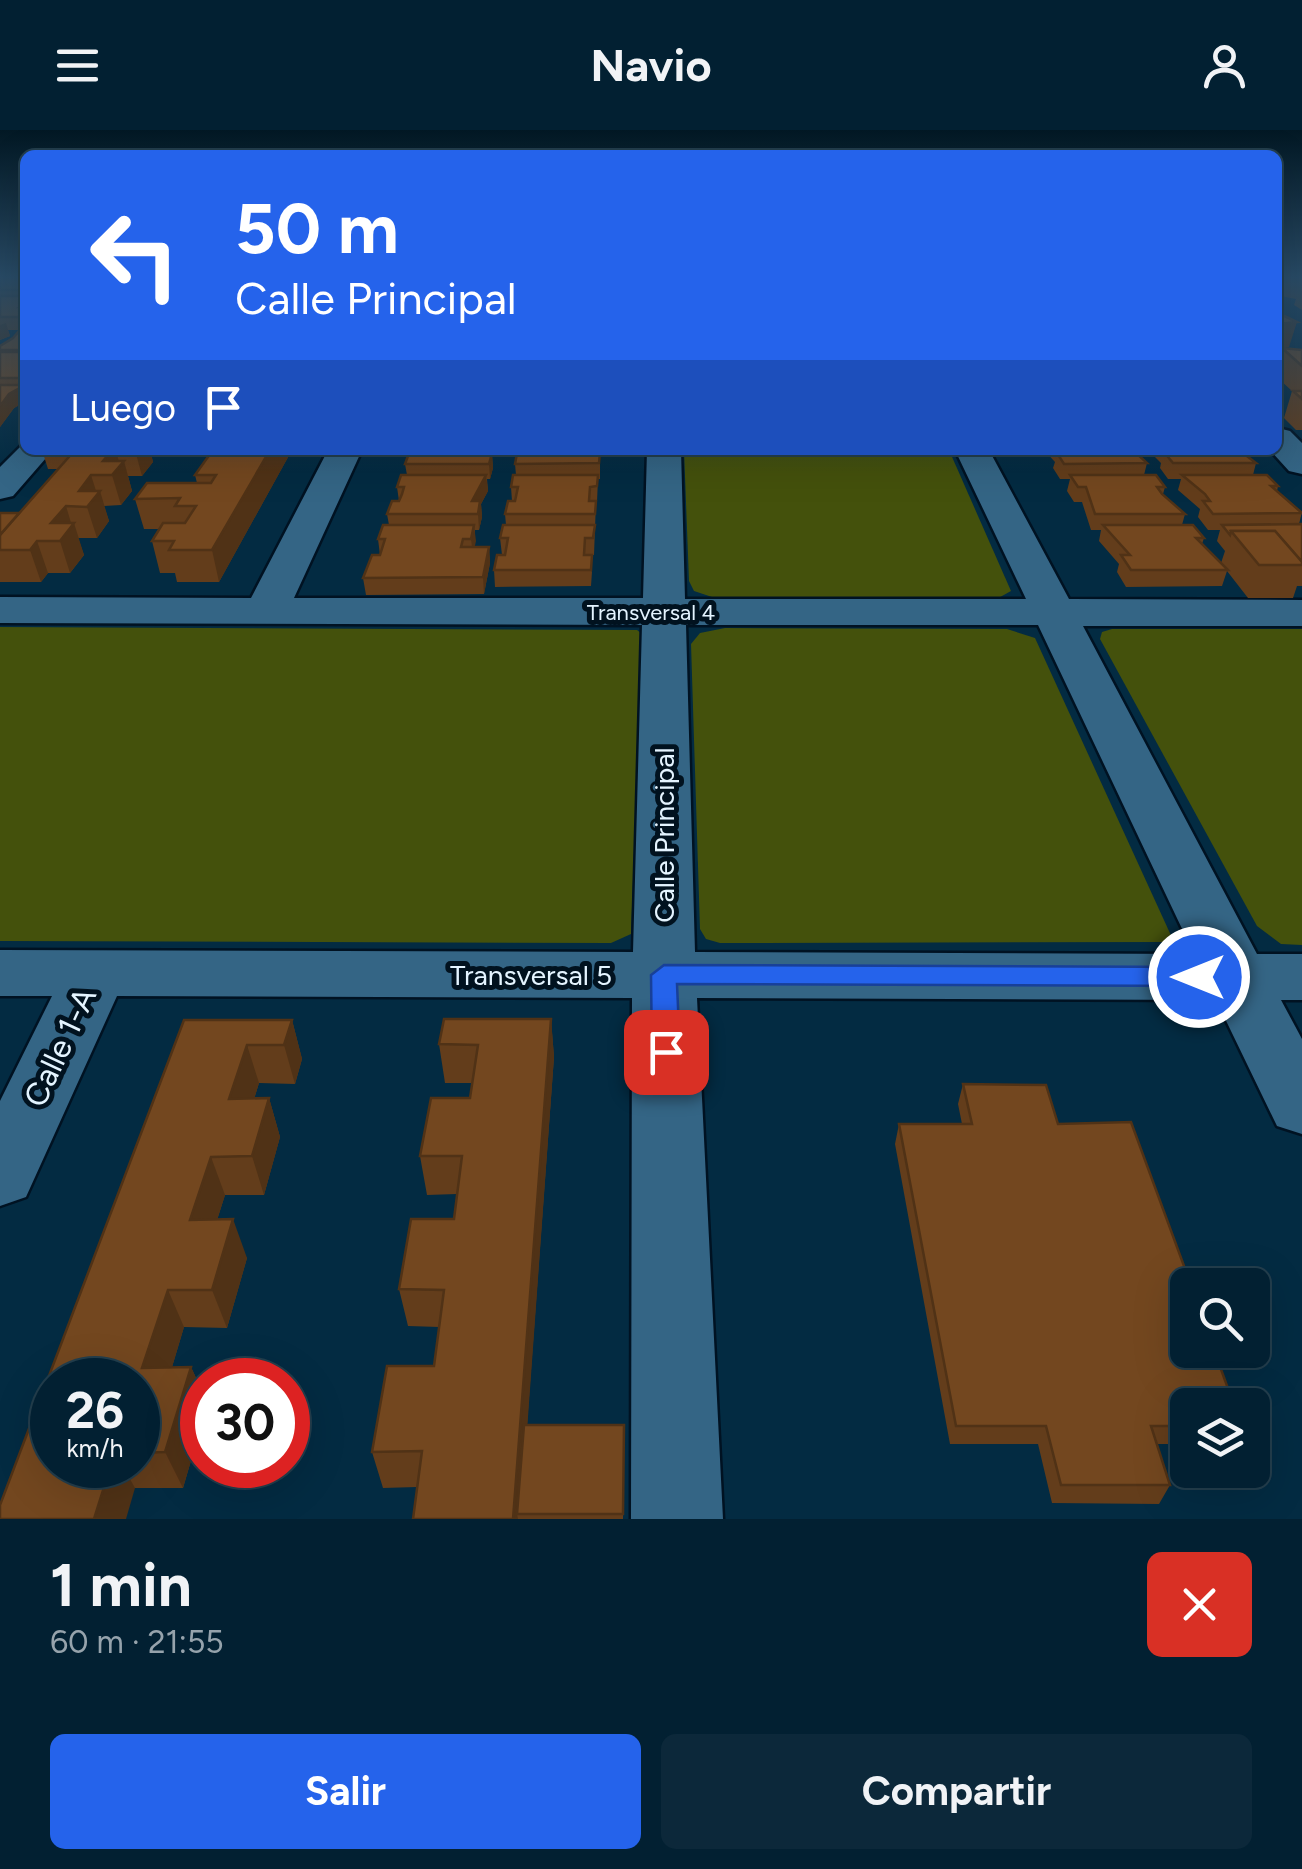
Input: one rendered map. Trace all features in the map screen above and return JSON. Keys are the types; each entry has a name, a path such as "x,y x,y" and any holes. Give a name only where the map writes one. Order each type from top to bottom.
{"street":[{"path":"1282,442 1302,462"},
{"path":"0,488 31,455"},
{"path":"266,611 342,455"},
{"name":"Calle Principal","path":"664,455 664,975 677,1519"},
{"path":"975,455 1302,1106"},
{"name":"Transversal 4","path":"0,610 1302,613"},
{"name":"Transversal 5","path":"0,973 1302,977"},
{"name":"Calle 1-A","path":"0,1176 95,974"}],"green space":[{"path":"684,455 951,455 1011,591 993,601 721,600 694,591 689,581"},
{"path":"0,627 637,630 642,634 631,934 611,943 0,941"},
{"path":"725,628 1007,629 1035,638 1174,942 720,943 706,939 700,929 691,644 700,633"},
{"path":"1302,629 1302,945 1281,944 1257,926 1100,639 1102,632"}],"building":[{"path":"20,342 20,350 0,350 0,346"},
{"path":"1282,348 1302,350 1302,366"},
{"path":"0,352 20,352 20,378 0,378"},
{"path":"0,385 20,385 20,388 0,406"},
{"path":"71,455 108,455 103,461 124,461 112,475 91,475 79,491 100,491 87,507 66,506 51,523 74,523 60,541 37,541 30,550 0,550 0,535"},
{"path":"209,455 267,455 212,550 169,550 174,541 152,541 163,523 185,523 196,506 175,506 180,498 135,499 147,483 211,483 216,475 195,475"},
{"path":"408,455 491,455 489,464 405,464"},
{"path":"517,455 600,455 599,463 515,464"},
{"path":"1058,455 1138,455 1147,463 1064,464"},
{"path":"1166,455 1246,455 1256,463 1173,463"},
{"path":"401,475 486,475 472,501 480,501 478,514 387,514 392,501 399,501 402,494 404,487 397,487"},
{"path":"513,475 598,475 597,486 590,487 589,501 596,501 595,514 505,514 508,501 515,501 518,487 511,487"},
{"path":"1070,475 1156,475 1165,487 1157,487 1162,494 1185,514 1095,514 1086,487 1078,487"},
{"path":"1182,475 1267,475 1278,486 1271,486 1302,513 1213,514 1203,501 1210,501 1205,494"},
{"path":"0,513 19,513 0,535"},
{"path":"1302,524 1302,562 1275,531 1231,531 1230,535 1222,525"},
{"path":"383,525 474,525 471,539 463,539 461,547 489,547 483,577 363,578 372,555 380,555 385,539 378,539"},
{"path":"503,525 595,525 593,538 585,538 584,555 592,555 591,570 494,570 497,555 505,555 508,538 500,538"},
{"path":"1103,525 1193,525 1204,538 1196,538 1228,570 1131,570 1121,555 1130,555"},
{"path":"1231,531 1275,531 1302,565 1259,565"},
{"path":"444,1019 551,1019 513,1519 413,1519 422,1451 372,1452 387,1366 434,1366 444,1290 399,1289 411,1219 454,1219 462,1156 420,1156 431,1098 470,1098 478,1045 439,1044"},
{"path":"184,1020 292,1020 284,1045 247,1045 229,1099 269,1098 252,1156 211,1157 190,1220 233,1219 212,1290 168,1290 145,1358 56,1358"},
{"path":"963,1084 1046,1085 1058,1124 1131,1122 1185,1268 1170,1268 1170,1368 1221,1368 1228,1388 1170,1388 1170,1426 1151,1426 1170,1485 1061,1485 1046,1426 956,1426 899,1124 972,1124"},
{"path":"180,1367 180,1403 165,1452 160,1452 160,1368"},
{"path":"524,1425 624,1425 623,1514 517,1514"},
{"path":"30,1426 30,1488 104,1488 94,1519 0,1519 0,1505"}],"route":[{"path":"666,1052 664,975 1199,977"}]}
